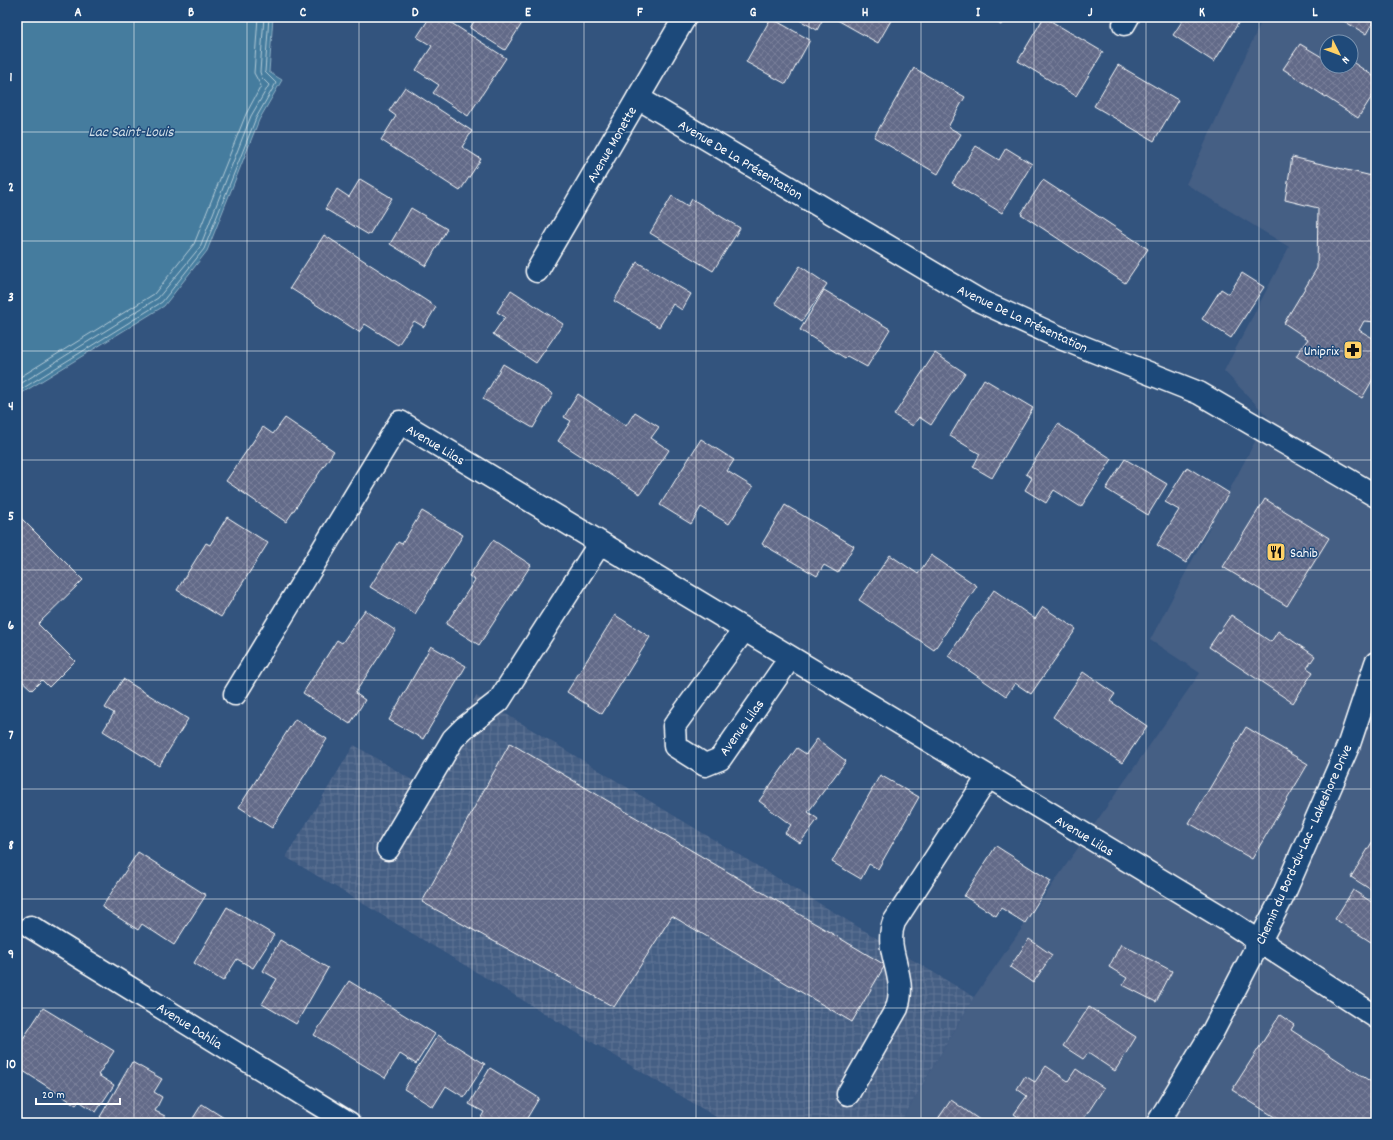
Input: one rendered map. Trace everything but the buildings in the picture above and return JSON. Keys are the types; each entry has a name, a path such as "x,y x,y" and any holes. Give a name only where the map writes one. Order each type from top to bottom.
{"street":[{"name":"Avenue Monette","path":"537,271 685,17"},
{"name":"Avenue De La Présentation","path":"638,98 980,301 1063,339 1199,393 1376,496"},
{"name":"Avenue Lilas","path":"235,694 400,422 1225,919 1259,943 1376,1017"},
{"path":"388,848 454,739 464,728 500,701 600,543"},
{"name":"Avenue Lilas","path":"744,630 674,726 675,746 705,765 720,758 790,658"},
{"name":"Chemin du Bord-du-Lac - Lakeshore Drive","path":"1158,1123 1212,1033 1283,896 1347,750 1376,663"},
{"path":"848,1094 897,1008 900,997 901,985 890,932 894,922 988,777"},
{"name":"Avenue Dahlia","path":"32,927 350,1123"}],"shaded area":[{"path":"1259,17 1376,17 1376,1123 900,1123 974,997 1200,673 1150,640 1268,417 1224,371 1289,247 1186,184 1262,20"},
{"path":"476,696 974,997 900,1123 726,1123 286,857 354,745 422,786"}],"water":[{"name":"Lac Saint-Louis","path":"17,17 273,17 269,72 282,80 259,120 207,251 164,306 17,396"}],"place":[{"name":"Uniprix","path":"1353,350"},
{"name":"Sahib","path":"1276,552"}]}
